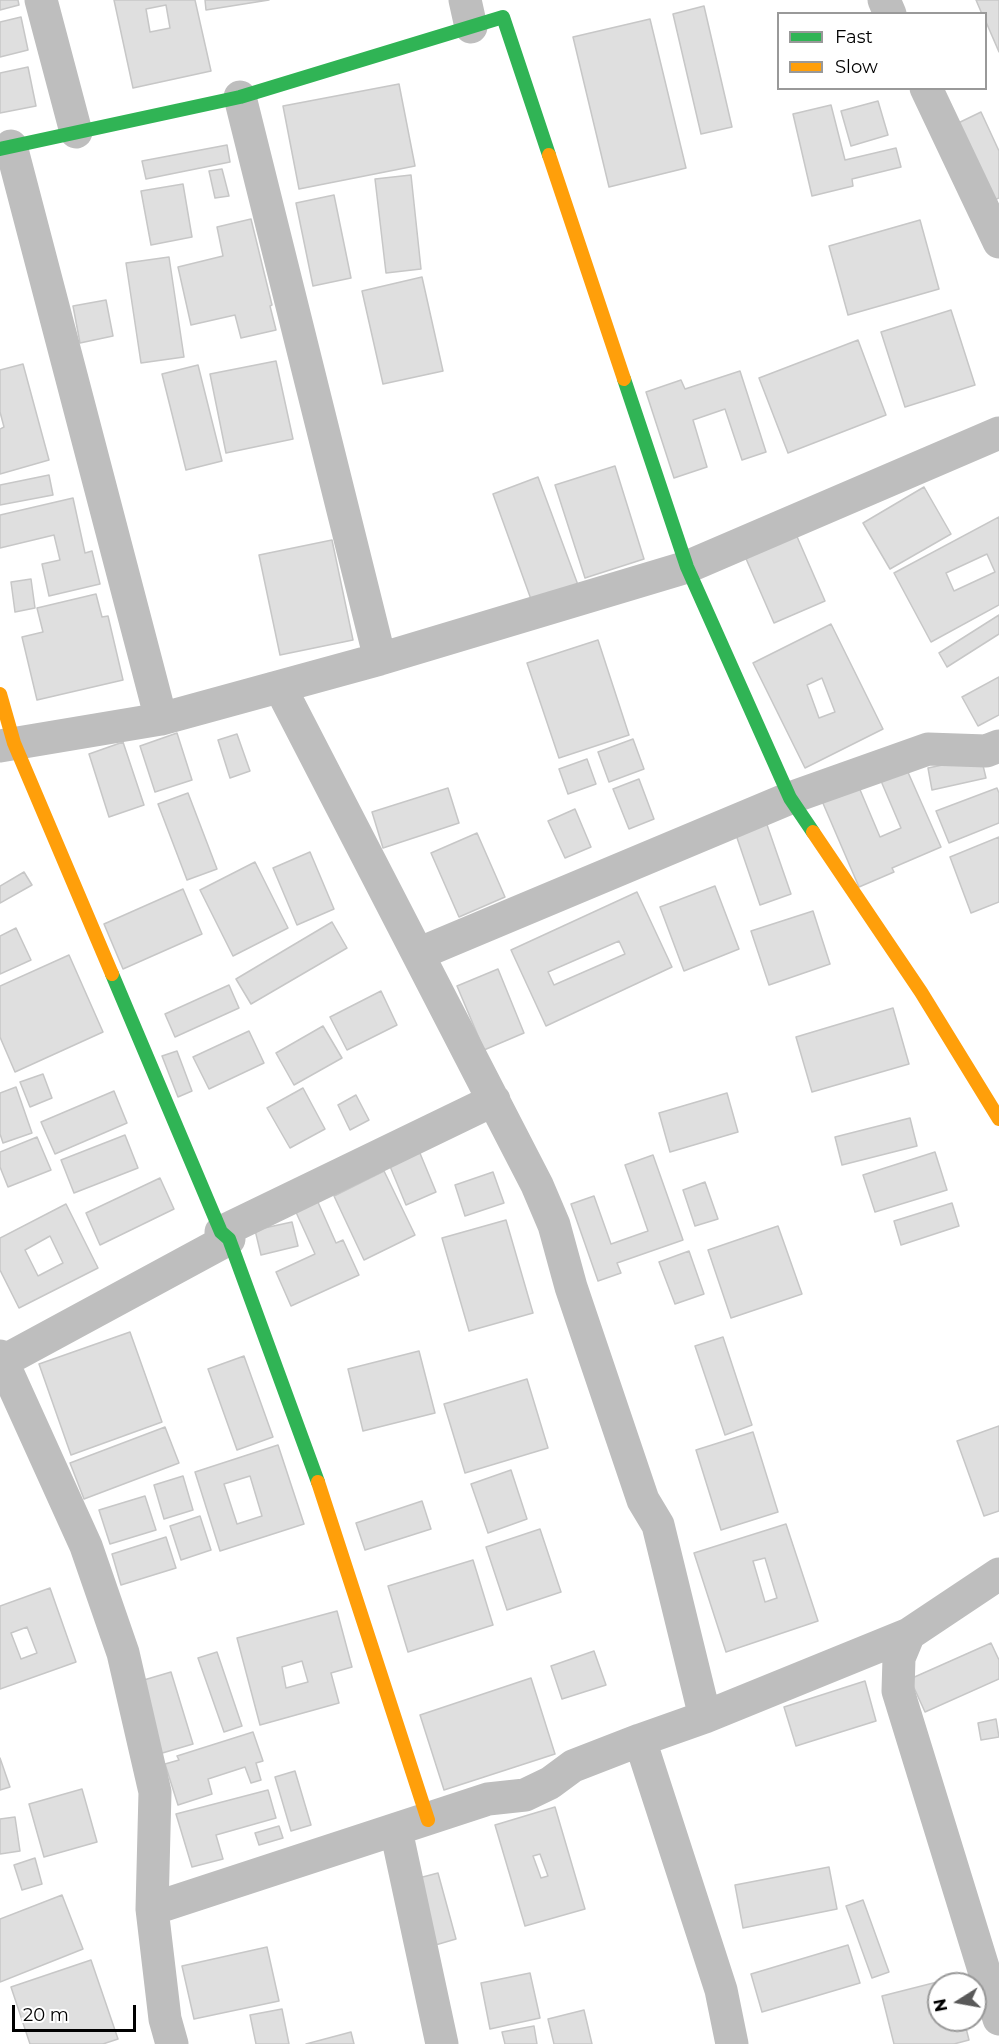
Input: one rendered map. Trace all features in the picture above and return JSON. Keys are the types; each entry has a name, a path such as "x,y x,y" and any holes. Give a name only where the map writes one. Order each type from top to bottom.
{"street":[{"path":"41,0 76,132"},
{"path":"161,719 6,147 240,97 468,14 503,17 687,567 790,798 921,992 999,1119"},
{"path":"927,90 999,242"},
{"path":"240,97 380,659"},
{"path":"7,744 161,719 380,659 687,567 999,433"},
{"path":"280,687 494,1100 537,1185 554,1225 571,1287 643,1500 658,1525 705,1717"},
{"path":"0,694 7,744 225,1236 325,1500 428,1820"},
{"path":"418,954 790,798 928,749 986,752 999,746"},
{"path":"172,2044 165,2019 152,1909 155,1791 123,1653 86,1546 1,1360 225,1236 494,1100"},
{"path":"152,1909 488,1799 525,1795 550,1783 573,1766 705,1717 909,1634 999,1574"},
{"path":"909,1634 899,1658 898,1691 999,2019"},
{"path":"640,1740 721,1989 732,2044"},
{"path":"396,1830 441,2044"}],"building":[{"path":"0,0 18,0 19,5 0,10"},
{"path":"114,0 195,0 211,71 133,88","holes":["166,5 170,28 150,32 146,9"]},
{"path":"205,0 269,0 206,10"},
{"path":"976,0 999,0 999,52 987,24 987,12 981,12"},
{"path":"704,6 732,127 701,134 673,14"},
{"path":"21,17 28,50 0,57 0,22"},
{"path":"650,19 686,168 609,187 573,37"},
{"path":"28,67 36,106 0,113 0,73"},
{"path":"399,84 415,166 299,189 283,106"},
{"path":"878,101 888,135 851,146 841,111"},
{"path":"831,105 845,160 896,148 901,167 852,179 853,186 812,196 793,114"},
{"path":"981,112 999,151 999,198 988,203 952,126"},
{"path":"227,145 230,162 146,179 142,161"},
{"path":"222,169 229,196 215,198 209,171"},
{"path":"411,175 421,269 386,273 375,179"},
{"path":"183,184 192,237 151,245 141,191"},
{"path":"334,195 351,278 313,286 296,203"},
{"path":"251,219 276,330 241,338 235,315 191,325 178,267 223,256 217,227"},
{"path":"920,220 939,289 848,315 829,246"},
{"path":"169,257 184,357 141,363 126,263"},
{"path":"422,277 443,371 383,384 362,291"},
{"path":"106,300 113,336 80,343 73,306"},
{"path":"951,310 975,385 905,407 881,332"},
{"path":"858,340 886,415 788,453 759,378"},
{"path":"276,361 293,439 226,453 210,374"},
{"path":"23,364 49,460 0,474 0,429 4,427 0,412 0,370"},
{"path":"198,365 222,461 186,470 162,374"},
{"path":"740,371 766,452 742,460 725,409 693,420 707,467 674,478 646,392 681,380 685,389"},
{"path":"615,466 644,559 585,578 555,485"},
{"path":"49,475 53,495 0,505 0,485"},
{"path":"538,477 578,585 532,602 493,494"},
{"path":"924,487 951,534 890,569 863,523"},
{"path":"73,498 85,553 92,551 100,584 49,596 42,564 60,560 54,535 0,548 0,515"},
{"path":"999,517 999,605 931,642 894,573","holes":["987,554 995,572 954,591 946,573"]},
{"path":"795,532 825,601 774,623 744,554"},
{"path":"332,540 353,640 280,655 259,555"},
{"path":"31,579 35,608 15,612 11,582"},
{"path":"96,594 102,617 108,616 123,680 37,700 22,637 43,632 37,608"},
{"path":"999,615 999,634 947,667 939,653"},
{"path":"831,624 883,729 805,768 753,663","holes":["822,678 835,712 819,718 807,685"]},
{"path":"598,640 629,735 559,758 527,663"},
{"path":"999,677 999,715 978,726 962,697"},
{"path":"177,733 192,780 155,792 140,746"},
{"path":"237,734 250,771 230,778 218,740"},
{"path":"633,739 644,769 609,782 598,752"},
{"path":"123,742 144,805 109,817 89,754"},
{"path":"981,757 986,778 932,790 928,768"},
{"path":"587,759 596,784 568,794 559,769"},
{"path":"907,770 941,847 892,868 894,872 859,887 822,801 858,785 880,837 901,828 881,781"},
{"path":"639,779 654,819 629,829 613,789"},
{"path":"448,788 459,823 383,848 372,812"},
{"path":"997,788 999,823 949,843 936,811"},
{"path":"188,793 217,869 187,880 158,804"},
{"path":"575,809 591,847 565,858 548,821"},
{"path":"765,819 791,894 760,905 734,829"},
{"path":"477,833 505,897 459,917 431,853"},
{"path":"999,837 999,902 971,913 950,857"},
{"path":"310,852 334,909 297,925 273,868"},
{"path":"255,862 288,928 233,956 200,890"},
{"path":"24,872 32,885 0,903 0,886"},
{"path":"715,886 739,949 684,971 660,907"},
{"path":"183,889 202,934 123,969 104,924"},
{"path":"637,892 672,967 546,1026 511,950","holes":["619,941 625,954 554,985 548,972"]},
{"path":"813,911 830,964 769,985 751,931"},
{"path":"332,922 347,948 251,1004 236,979"},
{"path":"16,928 31,960 0,974 0,936"},
{"path":"69,955 103,1032 15,1072 0,1037 0,986"},
{"path":"498,969 524,1033 484,1050 457,986"},
{"path":"229,985 239,1008 175,1037 165,1014"},
{"path":"381,991 397,1025 347,1050 330,1017"},
{"path":"893,1008 909,1064 812,1092 796,1037"},
{"path":"323,1026 342,1058 294,1085 276,1053"},
{"path":"249,1031 264,1063 209,1089 193,1057"},
{"path":"177,1051 192,1091 178,1097 162,1056"},
{"path":"43,1074 52,1098 30,1107 20,1082"},
{"path":"16,1087 32,1133 3,1143 0,1134 0,1093"},
{"path":"303,1088 325,1129 290,1148 267,1108"},
{"path":"114,1091 127,1123 55,1154 41,1122"},
{"path":"727,1093 738,1132 670,1152 659,1113"},
{"path":"356,1095 369,1120 350,1130 338,1105"},
{"path":"910,1118 917,1146 842,1165 835,1137"},
{"path":"125,1135 138,1168 74,1193 61,1160"},
{"path":"37,1137 51,1170 8,1187 0,1167 0,1152"},
{"path":"417,1146 436,1192 406,1205 387,1159"},
{"path":"935,1152 947,1190 875,1212 863,1175"},
{"path":"653,1155 683,1240 617,1263 621,1273 598,1281 571,1204 594,1196 611,1244 648,1231 625,1165"},
{"path":"384,1171 415,1235 364,1260 334,1196"},
{"path":"493,1172 504,1203 465,1216 455,1185"},
{"path":"160,1178 174,1209 100,1245 86,1213"},
{"path":"705,1182 718,1219 695,1226 683,1190"},
{"path":"317,1200 336,1243 343,1240 359,1275 291,1306 276,1272 315,1254 295,1210"},
{"path":"952,1203 959,1226 901,1245 894,1221"},
{"path":"66,1204 98,1268 19,1308 0,1270 0,1238","holes":["50,1236 63,1263 38,1276 25,1250"]},
{"path":"506,1220 533,1313 469,1331 442,1238"},
{"path":"292,1222 298,1246 261,1255 255,1230"},
{"path":"778,1226 802,1294 731,1318 708,1250"},
{"path":"689,1251 704,1294 675,1304 659,1262"},
{"path":"130,1332 162,1422 71,1455 39,1364"},
{"path":"723,1337 752,1425 725,1435 695,1346"},
{"path":"419,1351 435,1413 363,1431 348,1369"},
{"path":"244,1356 273,1437 237,1450 208,1369"},
{"path":"527,1379 548,1448 465,1473 444,1404"},
{"path":"999,1426 999,1511 984,1516 957,1441"},
{"path":"165,1427 179,1463 84,1499 70,1463"},
{"path":"753,1432 778,1512 721,1530 696,1450"},
{"path":"278,1445 304,1524 220,1551 195,1472","holes":["250,1476 262,1516 237,1524 224,1484"]},
{"path":"511,1470 527,1519 488,1533 471,1484"},
{"path":"183,1476 193,1510 164,1519 154,1485"},
{"path":"145,1496 156,1530 110,1544 99,1510"},
{"path":"422,1501 431,1529 365,1550 356,1523"},
{"path":"200,1516 211,1550 181,1560 170,1526"},
{"path":"786,1524 818,1621 726,1652 694,1553","holes":["765,1558 777,1598 765,1602 753,1561"]},
{"path":"540,1529 561,1592 507,1610 486,1547"},
{"path":"166,1537 176,1568 121,1585 112,1554"},
{"path":"473,1560 493,1625 408,1652 388,1586"},
{"path":"50,1588 76,1662 0,1689 0,1606","holes":["27,1627 37,1653 21,1659 11,1633"]},
{"path":"337,1611 352,1667 331,1673 339,1703 260,1725 237,1638","holes":["302,1661 308,1682 286,1688 282,1667"]},
{"path":"991,1643 999,1660 999,1679 925,1712 910,1679"},
{"path":"594,1651 606,1685 562,1699 551,1666"},
{"path":"217,1652 242,1726 224,1732 198,1658"},
{"path":"171,1672 193,1744 159,1754 137,1682"},
{"path":"531,1678 555,1754 444,1790 420,1715"},
{"path":"865,1681 876,1721 796,1746 784,1707"},
{"path":"996,1719 999,1737 981,1740 978,1723"},
{"path":"253,1732 263,1761 256,1763 261,1780 251,1783 245,1767 208,1779 212,1794 178,1805 165,1764 179,1760 177,1756"},
{"path":"0,1758 10,1787 0,1790"},
{"path":"295,1771 311,1825 291,1831 275,1777"},
{"path":"82,1789 97,1842 44,1857 29,1804"},
{"path":"268,1790 276,1818 216,1835 223,1859 192,1867 176,1814"},
{"path":"555,1807 585,1909 525,1926 495,1825","holes":["540,1854 548,1876 541,1878 533,1856"]},
{"path":"15,1817 20,1851 0,1854 0,1819"},
{"path":"279,1826 283,1838 259,1845 255,1833"},
{"path":"35,1858 42,1884 22,1890 14,1865"},
{"path":"829,1867 837,1909 743,1928 735,1885"},
{"path":"438,1873 456,1939 432,1946 415,1879"},
{"path":"62,1895 83,1949 0,1982 0,1919"},
{"path":"863,1900 889,1972 872,1978 846,1906"},
{"path":"848,1945 860,1983 762,2012 751,1974"},
{"path":"267,1947 279,2001 194,2019 182,1966"},
{"path":"91,1960 118,2039 103,2044 30,2044 11,1987"},
{"path":"530,1973 540,2018 490,2029 481,1983"},
{"path":"927,1985 927,2032 967,2032 969,2040 954,2044 894,2044 882,1996"},
{"path":"282,2009 289,2044 256,2044 250,2015"},
{"path":"584,2010 592,2044 554,2044 548,2019"},
{"path":"534,2026 537,2044 505,2044 502,2032"},
{"path":"351,2032 354,2044 306,2044"}],"traffic: fast":[{"path":"0,149 240,97 503,17 549,155"},
{"path":"624,379 687,567 790,798 813,832"},
{"path":"112,974 221,1232 229,1239 318,1482"}],"traffic: slow":[{"path":"549,155 624,379"},
{"path":"0,694 14,743 112,974"},
{"path":"813,832 921,992 999,1119"},
{"path":"318,1482 428,1820"}]}
